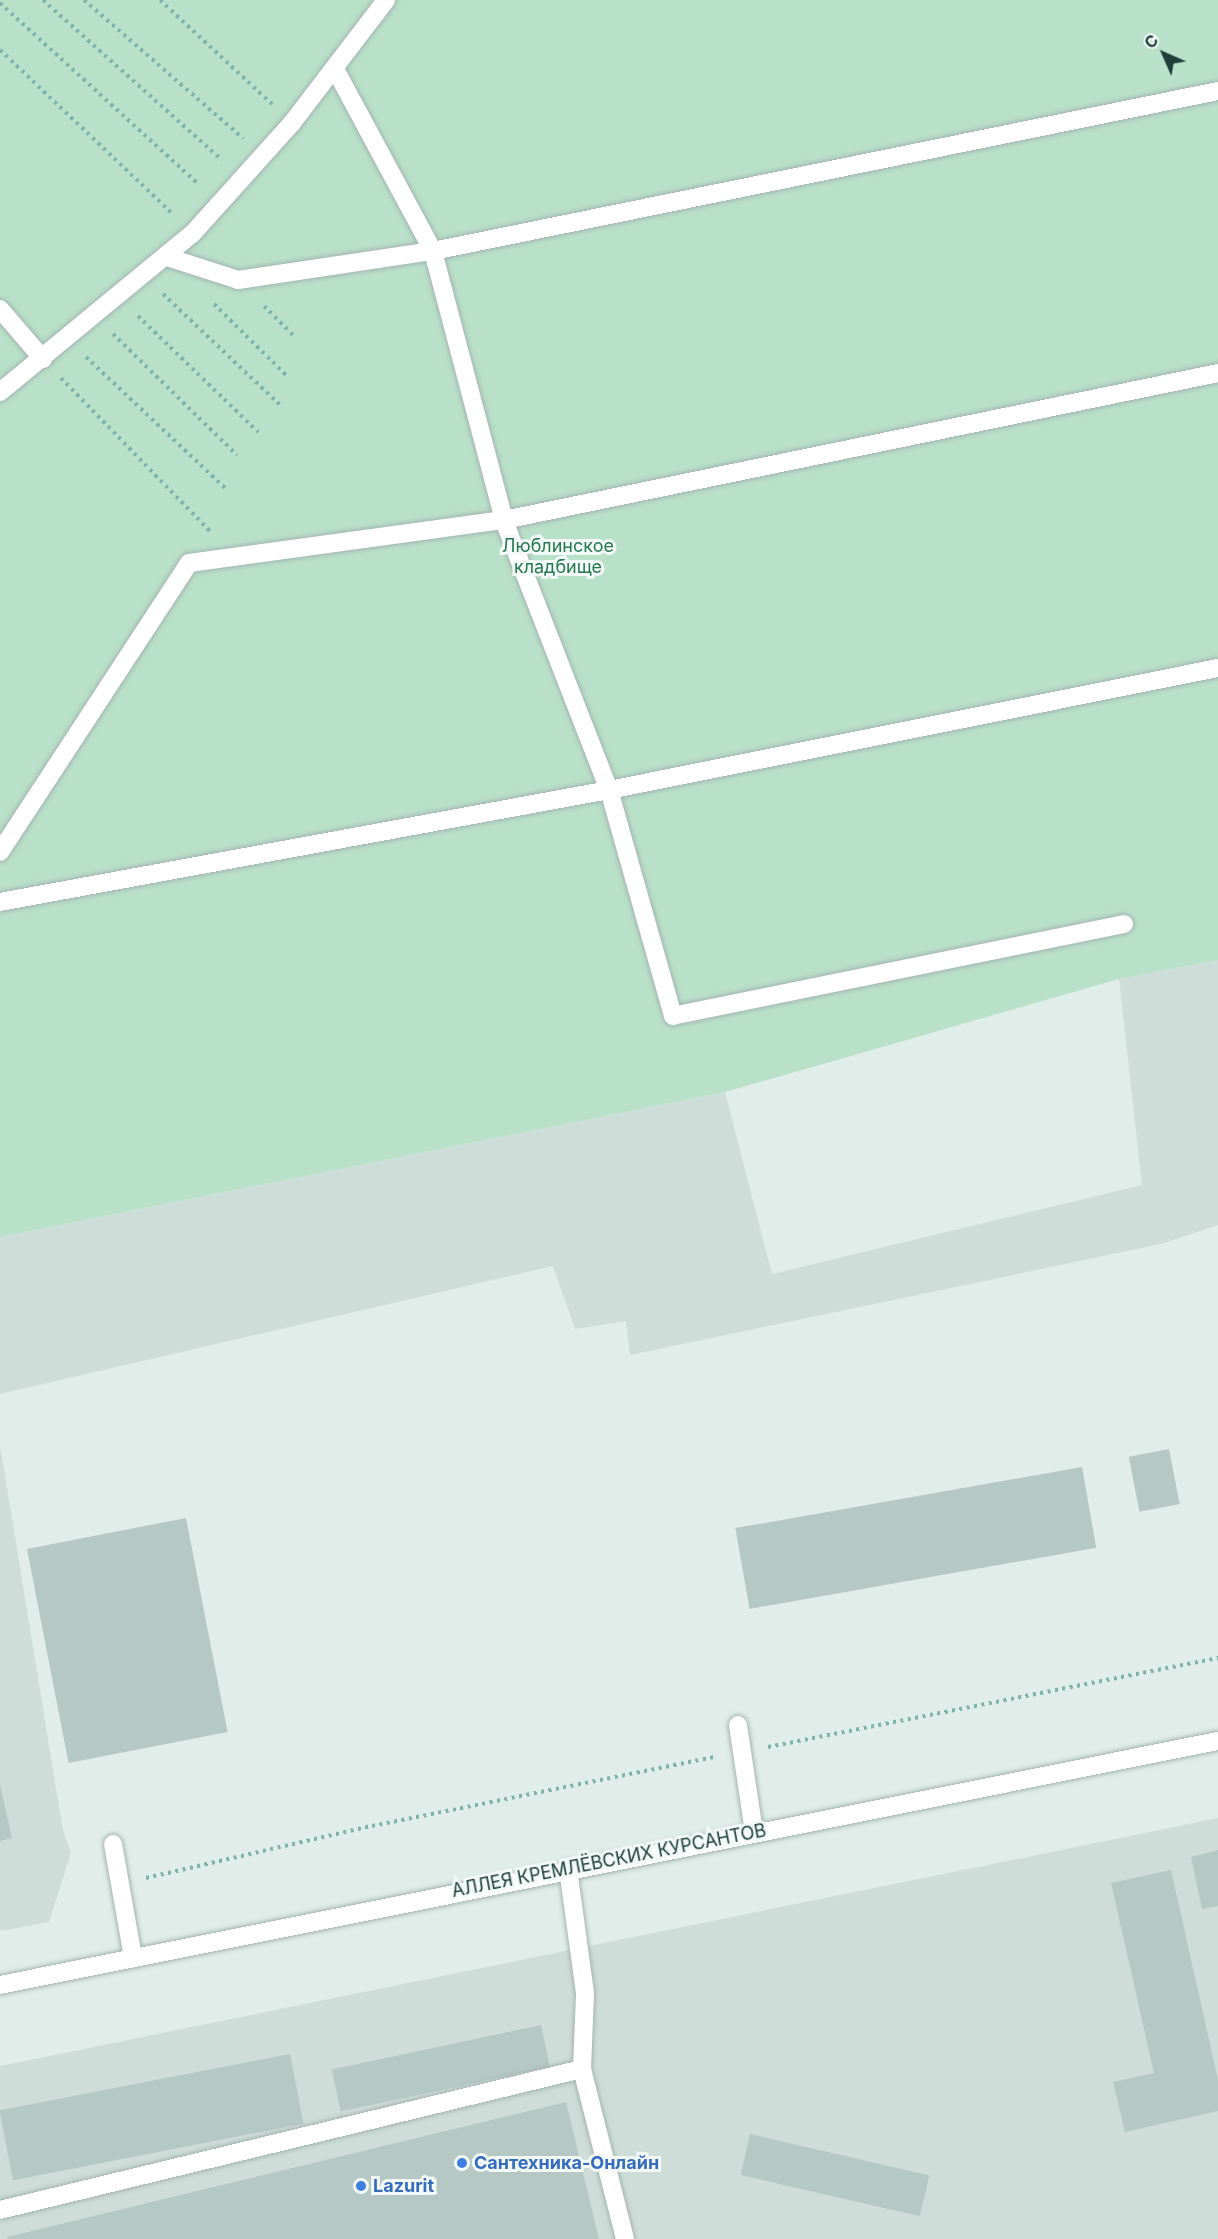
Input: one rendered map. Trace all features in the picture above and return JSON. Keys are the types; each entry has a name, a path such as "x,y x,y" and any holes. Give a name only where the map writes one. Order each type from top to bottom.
{"main road":[{"path":"0,392 96,317 193,233 264,157 335,69 386,0"},
{"path":"335,69 433,251 504,520 609,790 673,1016 1124,924"},
{"path":"167,257 238,280 433,251 1218,91"},
{"path":"0,309 43,359"},
{"path":"0,852 189,563 233,554 504,520 1218,373"},
{"path":"0,902 609,790 1218,668"},
{"path":"738,1725 754,1832"},
{"name":"АЛЛЕЯ КРЕМЛЁВСКИХ КУРСАНТОВ","path":"0,1985 568,1869 1218,1742"},
{"path":"113,1844 133,1958"},
{"path":"568,1869 585,1993 582,2069 625,2239"},
{"path":"0,2210 582,2069"}],"path":[{"path":"43,0 243,179"},
{"path":"84,0 264,157"},
{"path":"160,0 292,123"},
{"path":"0,3 220,204"},
{"path":"0,50 193,233"},
{"path":"143,274 280,405"},
{"path":"238,280 295,337"},
{"path":"118,296 258,432"},
{"path":"207,296 286,375"},
{"path":"96,317 237,455"},
{"path":"67,339 225,488"},
{"path":"43,359 233,554"},
{"path":"120,1884 372,1826 1218,1658"}],"shaded area":[{"path":"1218,960 1218,1225 1161,1244 630,1355 626,1321 575,1329 553,1266 0,1394 0,1237 725,1092 772,1274 1142,1185 1119,979"},
{"path":"0,1445 63,1831 71,1853 49,1922 0,1931"},
{"path":"1218,1818 1218,2239 0,2239 0,2066"}],"green space":[{"name":"Люблинское кладбище","path":"0,0 1218,0 1218,960 1119,979 725,1092 0,1237"}],"building":[{"path":"1169,1449 1180,1504 1139,1512 1129,1457"},
{"path":"1082,1467 1096,1548 750,1609 735,1528"},
{"path":"186,1518 228,1732 69,1763 27,1549"},
{"path":"0,1784 12,1838 0,1841"},
{"path":"1218,1850 1218,1906 1202,1909 1191,1857"},
{"path":"1171,1870 1218,2080 1218,2111 1125,2132 1113,2082 1154,2073 1111,1883"},
{"path":"541,2025 550,2067 341,2112 332,2069"},
{"path":"290,2054 304,2124 13,2180 0,2110"},
{"path":"566,2102 599,2239 8,2239 7,2237"},
{"path":"750,2134 929,2175 920,2216 741,2175"}],"place":[{"name":"Сантехника-Онлайн","path":"462,2163"},
{"name":"Lazurit","path":"361,2186"}]}
